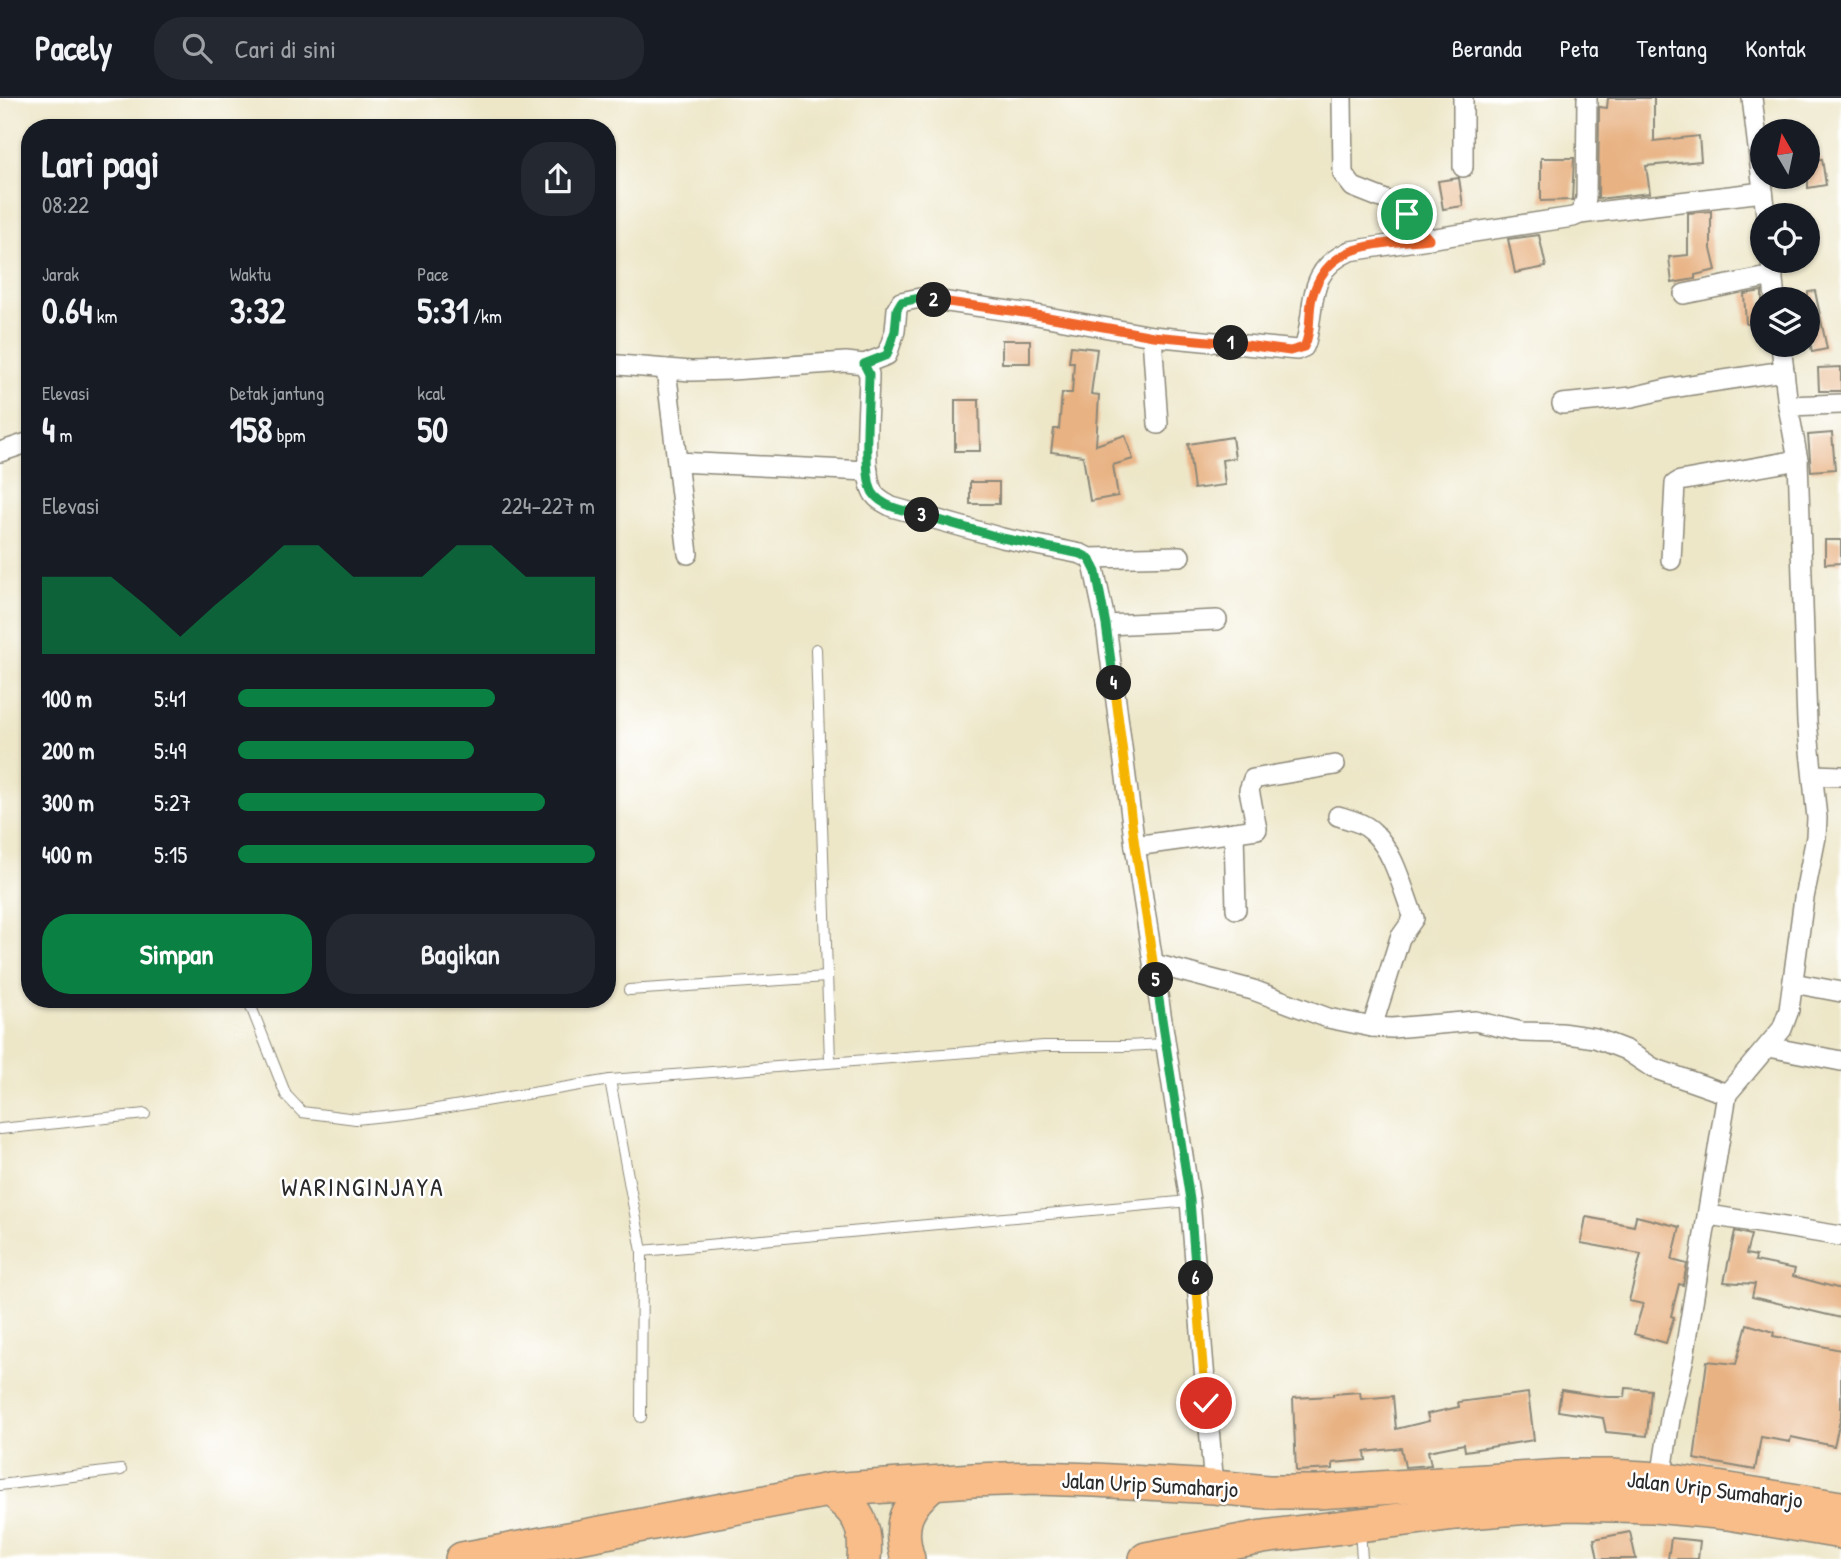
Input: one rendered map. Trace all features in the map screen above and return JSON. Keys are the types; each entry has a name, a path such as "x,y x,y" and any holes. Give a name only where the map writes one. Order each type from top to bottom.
{"highway":[{"name":"Jalan Urip Sumaharjo","path":"462,1559 829,1490 1036,1478 1268,1492 1509,1494 1661,1479 1841,1508"},
{"path":"908,1559 903,1542 905,1519 915,1498 933,1483"},
{"path":"829,1490 847,1502 860,1520 866,1540 864,1559"},
{"name":"Jalan Urip Sumaharjo","path":"1566,1490 1654,1506 1728,1513 1841,1532"},
{"name":"Jalan Urip Sumaharjo","path":"1146,1559 1263,1537 1360,1526 1509,1494"}],"street":[{"path":"1342,98 1343,174 1353,187 1401,209 1429,239"},
{"path":"1463,98 1463,167"},
{"path":"1580,214 1586,199 1587,98"},
{"path":"1752,98 1764,203"},
{"path":"616,365 731,370 846,362 864,364 887,355 895,331 897,309 905,300 920,298 1153,336 1297,350 1304,347 1306,342 1318,280 1339,256 1350,251 1580,214 1763,192"},
{"path":"1684,294 1755,273"},
{"path":"1153,336 1158,424"},
{"path":"1661,1479 1709,1215 1727,1094 1782,1029 1793,983 1804,898 1816,837 1817,818 1807,722 1798,460 1782,357"},
{"path":"864,364 869,374 868,471 872,492 880,500 892,507 1002,538 1081,554 1089,558 1180,556"},
{"path":"666,369 688,554"},
{"path":"1562,404 1632,397 1671,388 1784,372"},
{"path":"1788,405 1841,404"},
{"path":"0,452 21,445"},
{"path":"1671,560 1675,484 1679,481 1798,460"},
{"path":"677,462 868,471"},
{"path":"1089,558 1096,572 1106,625 1135,846 1190,1200 1213,1487"},
{"path":"1106,625 1217,620"},
{"path":"1135,846 1257,829 1249,790 1253,779 1335,765"},
{"path":"1813,775 1841,776"},
{"path":"1338,816 1357,822 1372,831 1382,843 1414,918 1400,937 1372,1027"},
{"path":"1234,832 1236,909"},
{"path":"1154,964 1253,990 1328,1018 1372,1027 1475,1021 1522,1032 1561,1033 1595,1038 1626,1050 1653,1068 1727,1094"},
{"path":"1793,983 1841,992"},
{"path":"1769,1047 1841,1061"},
{"path":"1709,1215 1841,1236"}],"lane":[{"path":"816,649 830,1062"},
{"path":"629,990 827,977"},
{"path":"252,1008 286,1095 302,1112 356,1119 610,1080 1044,1046 1165,1044"},
{"path":"610,1080 642,1251 641,1418"},
{"path":"0,1129 145,1114"},
{"path":"642,1251 1190,1200"},
{"path":"0,1485 121,1470"},
{"path":"1360,1526 1362,1559"}],"building":[{"path":"1608,98 1654,98 1654,141 1699,136 1701,161 1646,166 1650,193 1598,199 1599,107 1607,108"},
{"path":"1541,158 1574,158 1572,200 1541,201"},
{"path":"1820,159 1826,185 1820,186"},
{"path":"1459,178 1463,206 1443,209 1438,181"},
{"path":"1711,211 1711,249 1716,270 1695,275 1695,279 1672,283 1669,257 1688,255 1688,213"},
{"path":"1539,235 1546,267 1515,273 1508,239"},
{"path":"1750,293 1750,324 1746,324 1744,294"},
{"path":"1820,315 1827,349 1820,350"},
{"path":"1002,340 1030,340 1030,363 1002,363"},
{"path":"1071,346 1097,349 1091,394 1099,395 1096,445 1125,435 1133,459 1113,465 1118,496 1090,501 1083,456 1051,452 1054,429 1059,429 1062,393 1072,393 1074,362 1069,362"},
{"path":"1841,367 1841,391 1819,391 1818,368"},
{"path":"955,400 979,400 980,451 955,451"},
{"path":"1832,433 1835,469 1811,471 1808,435"},
{"path":"1232,437 1235,458 1222,460 1225,485 1194,489 1188,444"},
{"path":"970,482 999,482 999,504 970,504"},
{"path":"1825,540 1841,540 1841,563 1825,564"},
{"path":"1636,1216 1680,1227 1672,1260 1687,1264 1683,1285 1679,1284 1671,1316 1674,1317 1666,1343 1634,1334 1643,1304 1629,1301 1641,1254 1581,1243 1586,1217 1634,1226"},
{"path":"1735,1231 1751,1235 1746,1254 1756,1256 1755,1261 1795,1269 1793,1276 1841,1289 1841,1318 1752,1297 1755,1284 1724,1282"},
{"path":"1747,1324 1774,1332 1773,1336 1841,1350 1841,1416 1834,1446 1791,1437 1790,1442 1761,1437 1755,1470 1694,1459 1707,1361 1736,1364"},
{"path":"1626,1388 1651,1390 1647,1436 1606,1432 1603,1418 1558,1411 1561,1390 1625,1397"},
{"path":"1360,1392 1361,1399 1393,1396 1396,1429 1429,1421 1427,1414 1459,1407 1458,1402 1528,1393 1534,1440 1465,1451 1464,1444 1428,1451 1431,1465 1405,1467 1401,1448 1365,1452 1366,1460 1333,1463 1333,1469 1296,1471 1293,1398"},
{"path":"1630,1532 1636,1559 1598,1559 1594,1539"},
{"path":"1671,1538 1700,1541 1698,1559 1668,1559"}],"district":[{"name":"WARINGINJAYA","path":"363,1186"}],"route":[{"path":"1206,1403 1190,1200 1096,572 1089,558 1081,554 1002,538 892,507 880,500 872,492 868,471 869,374 864,364 887,355 901,302 920,298 1153,336 1297,350 1304,347 1306,342 1315,287 1321,273 1331,262 1350,251 1429,239 1407,214"}]}
